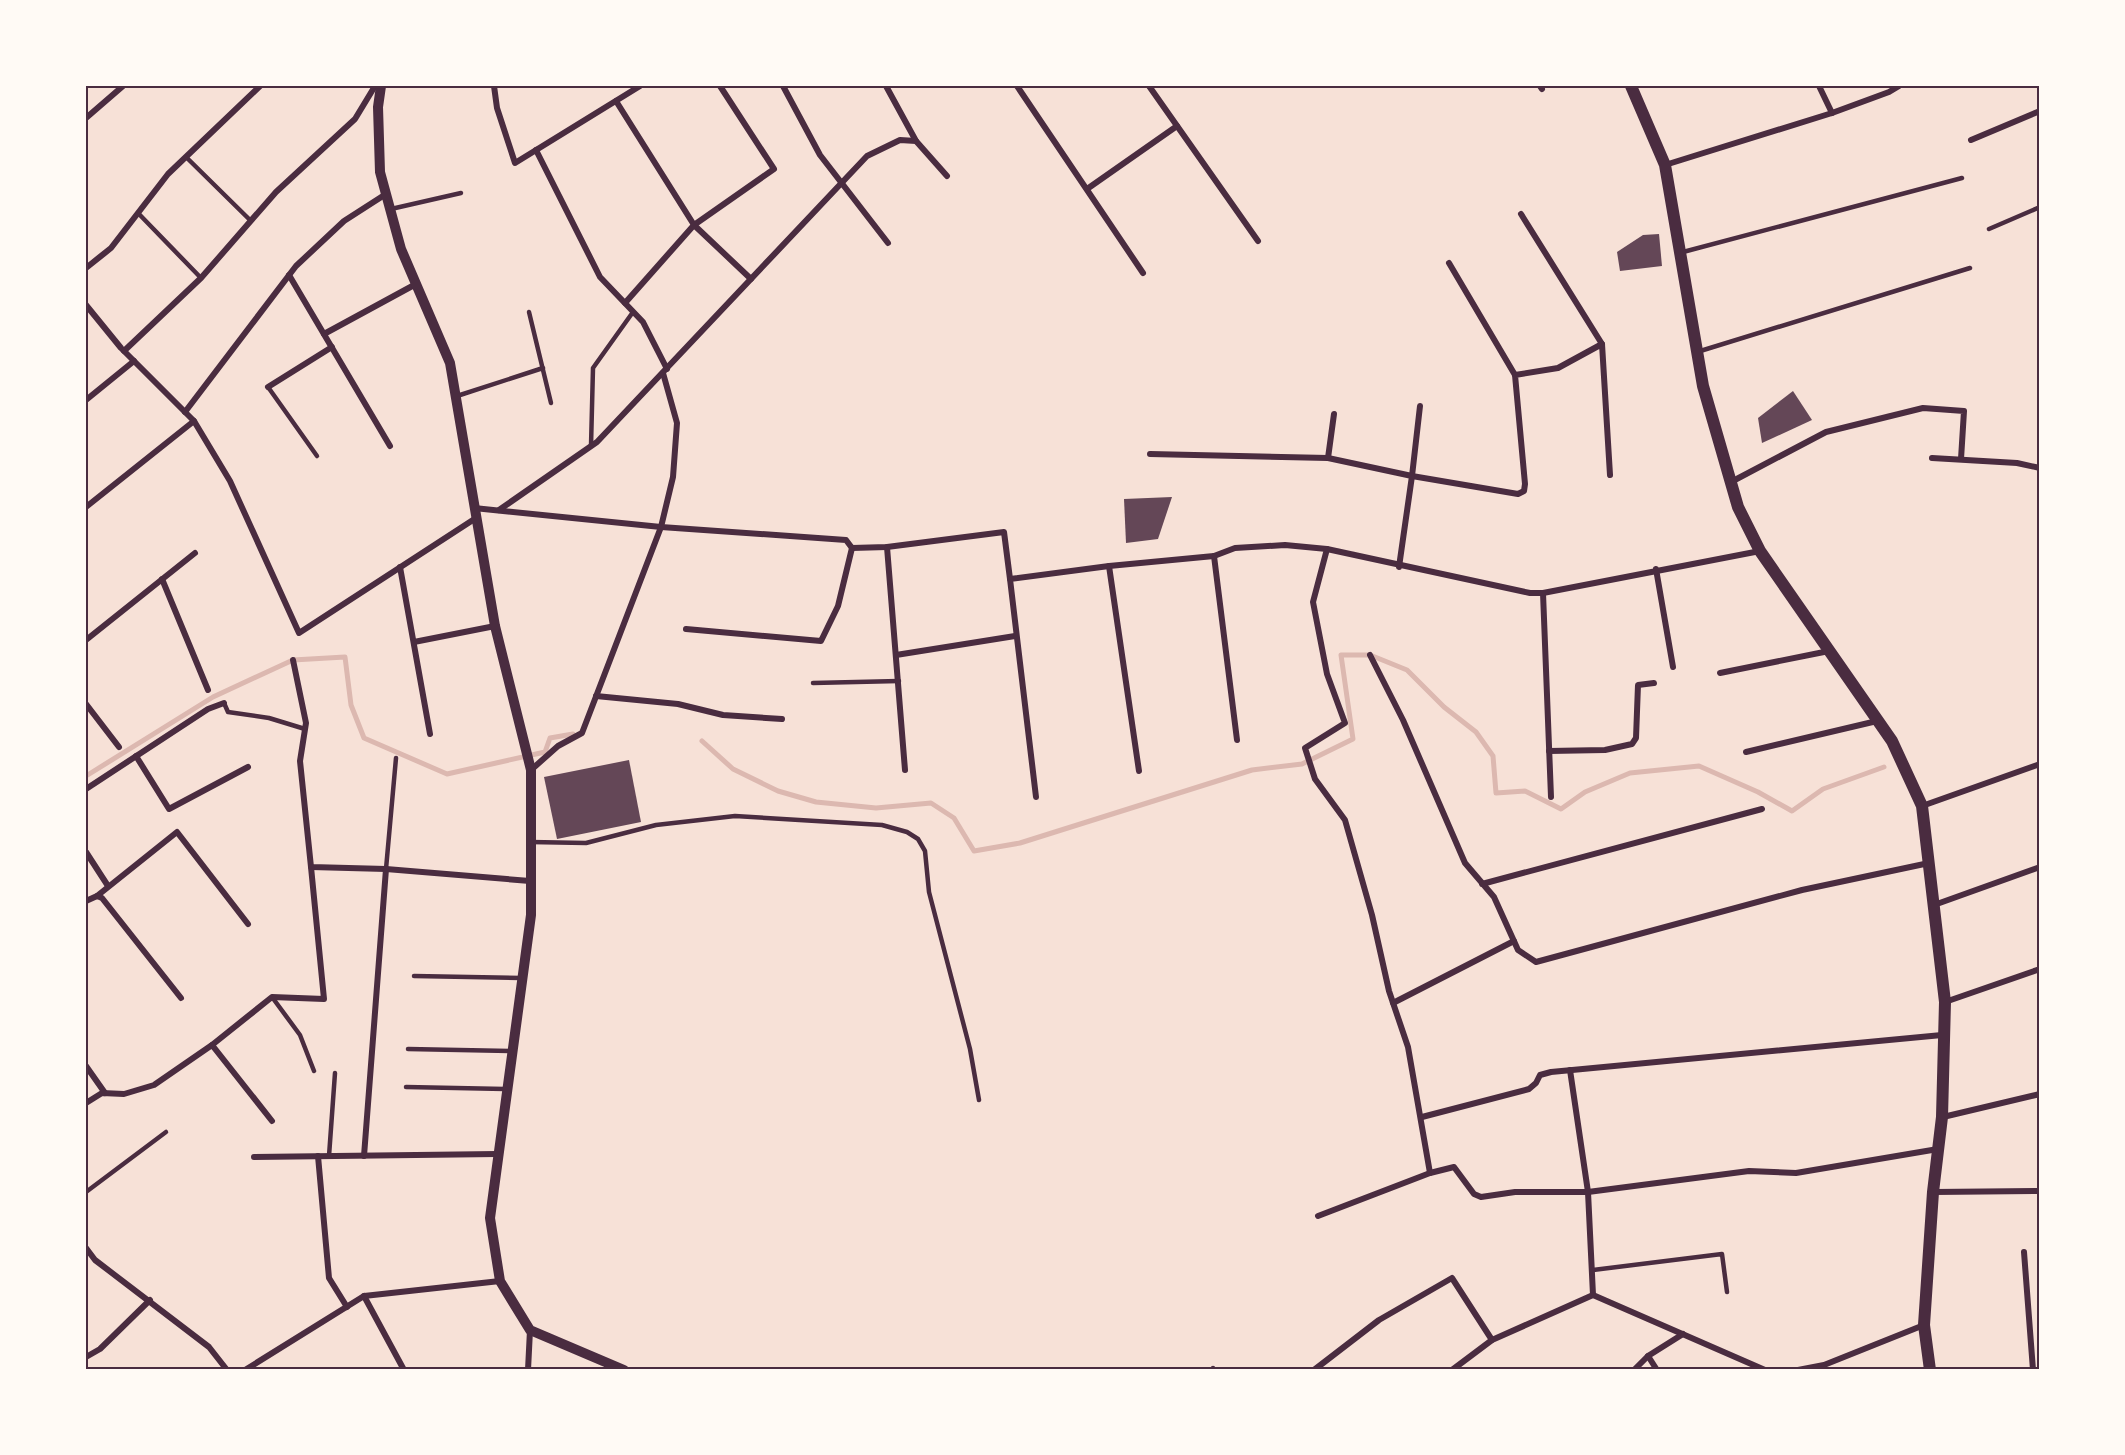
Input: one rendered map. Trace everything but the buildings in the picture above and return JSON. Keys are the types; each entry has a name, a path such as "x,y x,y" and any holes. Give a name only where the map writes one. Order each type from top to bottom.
{"main road":[{"path":"1631,86 1665,165 1703,386 1738,507 1760,551 1892,741 1922,806 1945,1002 1942,1035 1942,1117 1933,1192 1924,1325 1930,1370"}],"street":[{"path":"86,118 123,86"},
{"path":"86,268 111,248 186,157 260,86"},
{"path":"124,351 201,278 276,192 355,119 375,86"},
{"path":"381,86 378,107 380,172 401,249 450,363 495,626 527,746 531,770 531,915 505,1089 490,1218 500,1281 530,1330 528,1370"},
{"path":"494,86 497,108 515,163 640,86"},
{"path":"625,303 694,225 774,169 720,86"},
{"path":"783,86 820,156 888,243"},
{"path":"886,86 915,141 947,176"},
{"path":"1017,86 1143,273"},
{"path":"1149,86 1258,241"},
{"path":"1819,86 1832,113"},
{"path":"1665,165 1832,113 1889,92 1899,86"},
{"path":"616,101 694,225 751,279"},
{"path":"1971,140 2040,111"},
{"path":"1087,189 1178,126"},
{"path":"499,510 591,446 665,371 867,156 900,140 915,141"},
{"path":"531,770 558,746 582,733 661,527 673,477 677,423 665,371 643,322 600,277 536,150"},
{"path":"185,412 289,274 344,221 386,195"},
{"path":"1521,214 1602,344 1610,475"},
{"path":"1150,454 1328,458 1412,476 1518,494 1524,491 1515,375 1449,264"},
{"path":"289,274 390,446"},
{"path":"324,333 416,284"},
{"path":"86,305 124,351 194,421 230,482 299,633 400,567 475,513 499,510 661,527 846,540 852,548"},
{"path":"1515,375 1558,369 1602,344"},
{"path":"268,387 332,347"},
{"path":"86,400 134,361"},
{"path":"1400,567 1420,406"},
{"path":"1731,482 1826,432 1923,408 1964,411 1960,459"},
{"path":"1328,458 1334,414"},
{"path":"86,507 194,421"},
{"path":"1932,458 2017,463 2040,468"},
{"path":"852,548 887,547 1004,532 1036,797"},
{"path":"1010,579 1108,566 1214,556 1235,548 1275,546 1327,549 1400,567 1530,593 1543,593 1656,569 1760,551"},
{"path":"887,547 905,770"},
{"path":"686,629 821,641 838,606 852,548"},
{"path":"1327,549 1313,602 1327,674 1345,723 1305,748 1315,779 1345,820 1393,1003 1408,1047 1430,1173"},
{"path":"86,640 195,553"},
{"path":"1214,556 1237,740"},
{"path":"1108,566 1139,771"},
{"path":"400,567 430,734"},
{"path":"1656,569 1673,667"},
{"path":"162,579 208,690"},
{"path":"1543,593 1551,797"},
{"path":"414,642 495,626"},
{"path":"896,655 1015,636"},
{"path":"1720,673 1829,651"},
{"path":"1370,655 1403,720 1465,863 1494,897 1518,950 1536,962 1802,890 1930,863"},
{"path":"86,1103 105,1093 124,1094 154,1085 212,1045 272,997 324,999 300,761 305,729 293,660"},
{"path":"1549,751 1605,750 1632,744 1636,738 1638,685 1654,683"},
{"path":"596,696 678,704 723,715 782,719"},
{"path":"86,789 208,710 224,703"},
{"path":"86,704 118,747"},
{"path":"1746,752 1877,721"},
{"path":"136,756 169,808 248,767"},
{"path":"1922,806 2040,764"},
{"path":"1482,884 1762,809"},
{"path":"86,901 97,896 177,832 248,924"},
{"path":"86,852 108,886"},
{"path":"310,867 386,869 531,881"},
{"path":"1934,905 2040,867"},
{"path":"364,1156 386,869"},
{"path":"97,896 102,898 180,998"},
{"path":"1393,1003 1514,941"},
{"path":"1945,1002 2040,969"},
{"path":"1422,1117 1529,1089 1545,1073 1942,1035"},
{"path":"212,1045 272,1120"},
{"path":"86,1066 105,1093"},
{"path":"1570,1070 1588,1192 1593,1295"},
{"path":"1942,1117 2040,1094"},
{"path":"1318,1216 1430,1173 1458,1168 1477,1196 1515,1192 1588,1192 1749,1171 1796,1173 1938,1149"},
{"path":"254,1157 497,1154"},
{"path":"318,1156 329,1278 347,1307"},
{"path":"1933,1192 2040,1191"},
{"path":"86,1248 94,1260 150,1300 209,1347 226,1370"},
{"path":"2024,1252 2036,1356 2033,1370"},
{"path":"1314,1370 1379,1320 1452,1278 1492,1340"},
{"path":"245,1370 364,1296 500,1281"},
{"path":"1452,1370 1492,1340 1593,1295 1765,1370"},
{"path":"364,1296 404,1370"},
{"path":"86,1357 100,1349 150,1300"},
{"path":"1798,1370 1822,1367 1846,1354 1924,1325"},
{"path":"530,1330 624,1370"},
{"path":"1634,1370 1648,1356 1683,1334"},
{"path":"1648,1356 1657,1370"}],"lane":[{"path":"186,157 251,221"},
{"path":"1680,253 1962,178"},
{"path":"390,209 461,193"},
{"path":"1989,229 2040,207"},
{"path":"138,213 201,278"},
{"path":"1697,352 1970,268"},
{"path":"529,312 551,403"},
{"path":"591,446 593,368 633,312"},
{"path":"456,396 543,368"},
{"path":"268,387 317,456"},
{"path":"813,683 899,681"},
{"path":"224,703 228,712 269,718 305,729"},
{"path":"386,869 396,758"},
{"path":"530,842 586,843 656,825 735,816 882,825 908,832 918,839 925,851 928,892 970,1049 979,1100"},
{"path":"414,976 521,978"},
{"path":"272,997 300,1035 314,1071"},
{"path":"408,1049 511,1051"},
{"path":"329,1156 335,1073"},
{"path":"406,1087 505,1089"},
{"path":"86,1192 166,1132"},
{"path":"1593,1270 1722,1254 1727,1292"}],"waterway":[{"path":"702,741 733,769 778,791 816,802 876,808 931,803 954,818 974,851 1020,843 1252,770 1302,764 1353,739 1341,655 1370,655 1407,670 1444,707 1476,732 1493,756 1496,793 1525,791 1561,809 1585,792 1630,773 1699,766 1758,792 1792,811 1823,789 1884,767"},
{"path":"86,776 213,697 293,660 345,657 351,705 364,738 447,774 545,752 550,738 573,734"}]}
